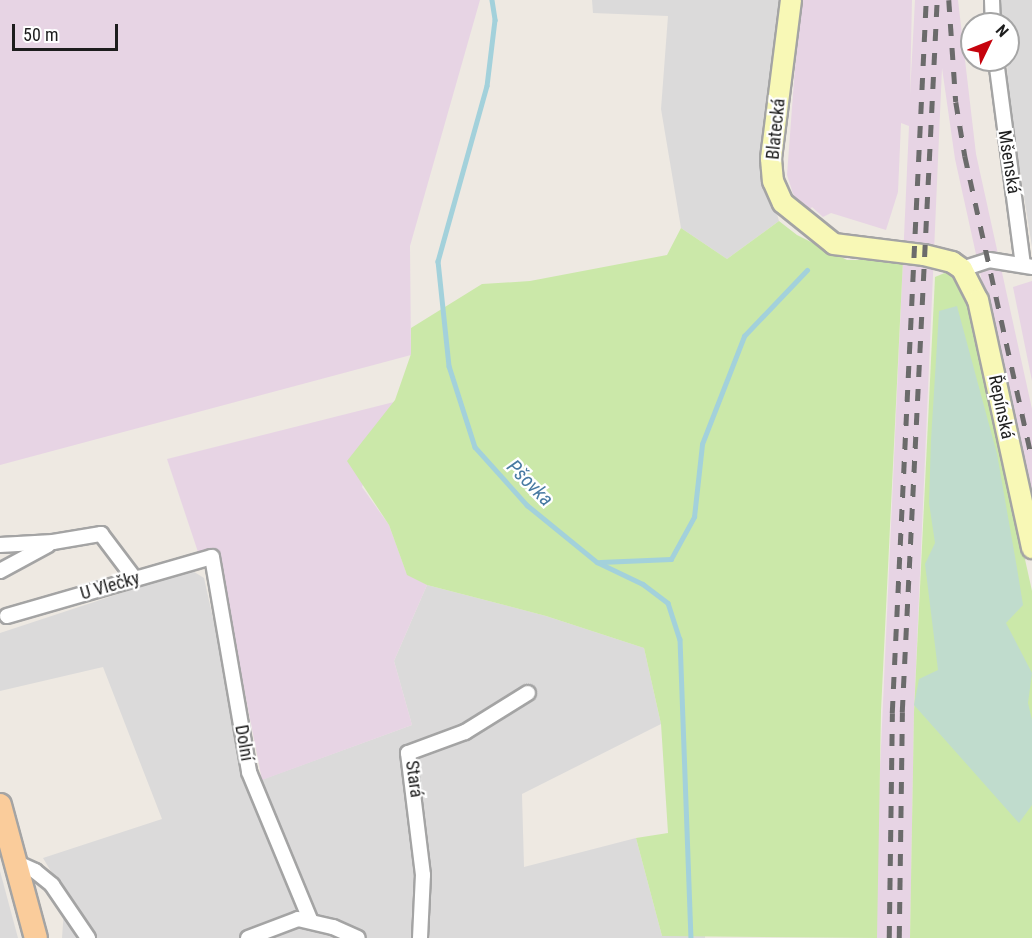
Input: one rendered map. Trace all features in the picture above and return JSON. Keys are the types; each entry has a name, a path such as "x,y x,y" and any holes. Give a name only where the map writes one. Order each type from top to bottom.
{"main road":[{"path":"0,805 36,938"}],"street":[{"name":"Blatecká","path":"791,0 771,159 773,182 783,203 834,244 924,255 952,262 962,269"},
{"name":"Mšenská","path":"998,72 1027,265"},
{"path":"962,269 980,260 1027,265"},
{"name":"Řepínská","path":"962,269 978,300 1032,548"},
{"path":"0,545 53,542 101,534 135,579"},
{"path":"0,571 12,561 53,542"},
{"name":"U Vlečky","path":"8,616 212,557"},
{"name":"Dolní","path":"212,557 249,772 310,920"},
{"name":"Stará","path":"420,938 423,875 408,753 465,732 528,693"},
{"path":"15,862 52,885 88,938"},
{"path":"248,938 298,919 310,920 358,938"}],"shaded area":[{"path":"0,0 480,0 410,246 411,355 0,465"},
{"path":"592,0 781,0 761,156 779,221 727,259 681,228 661,109 668,16 593,13"},
{"path":"800,0 912,0 910,95 915,0 958,0 960,72 966,72 976,154 1032,409 1032,508 955,159 942,68 914,712 910,938 877,938 877,836 909,126 901,123 898,192 886,230 831,213 823,217 812,207 807,213 796,203 787,175"},
{"path":"1000,0 1032,0 1032,247 1007,89 1007,72 1020,72 1020,12 1001,12"},
{"path":"1032,281 1032,381 1013,287"},
{"path":"394,402 362,487 389,525 406,572 427,585 394,661 412,725 262,780 217,551 199,555 167,459"},
{"path":"191,570 204,578 250,784 412,725 394,661 427,585 546,616 644,648 661,724 522,794 524,867 636,838 662,936 705,934 705,938 62,938 65,895 43,858 162,819 103,667 0,691 0,633"},
{"path":"0,871 18,938 0,938"}],"green space":[{"path":"779,221 797,235 847,260 903,260 881,711 877,938 662,936 636,838 668,833 661,724 644,648 546,616 427,585 407,575 389,525 347,461 395,400 411,354 411,328 482,284 530,281 667,255 681,228 727,259"},
{"path":"947,272 962,283 970,311 1032,591 1032,938 910,938 914,712 935,277"},
{"path":"957,306 997,454 1023,605 1006,623 1032,673 1028,703 1032,720 1032,805 1019,823 914,705 919,679 938,670 925,564 935,543 929,503 931,440 939,311"}],"waterway":[{"name":"Pšovka","path":"492,0 495,20 487,86 438,261 449,366 475,447 527,505 597,562 643,584 668,603 680,639 691,938"},
{"path":"600,562 671,559 694,517 702,444 744,336 807,270"}],"railway":[{"path":"889,938 892,713 926,0"},
{"path":"899,938 902,712 937,0"},
{"path":"949,0 956,102 965,156 1032,457"}]}
